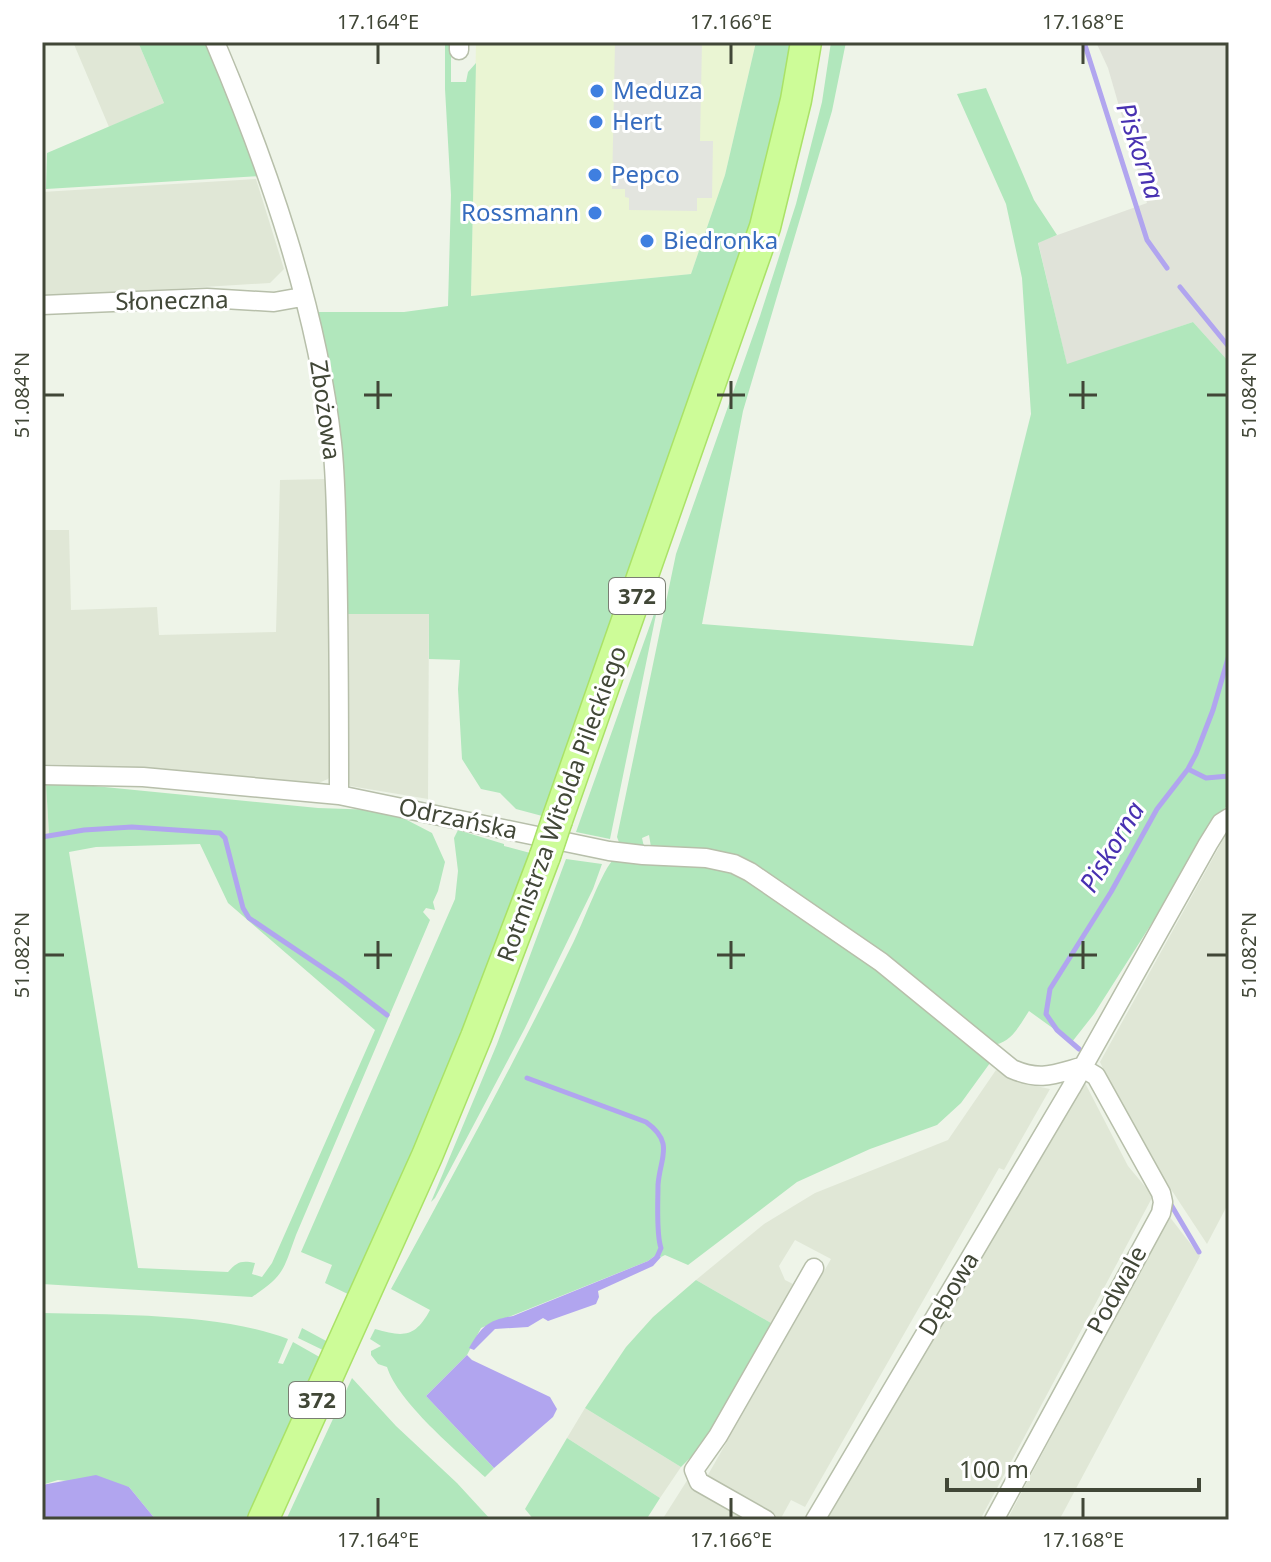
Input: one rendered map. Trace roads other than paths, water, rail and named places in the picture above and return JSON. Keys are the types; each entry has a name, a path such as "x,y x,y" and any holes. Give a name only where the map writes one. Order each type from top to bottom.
{"main road":[{"name":"Rotmistrza Witolda Pileckiego","path":"263,1520 372,1281 476,1037 545,856 765,227 796,100 806,42"}],"street":[{"name":"Zbożowa","path":"215,42 284,225 316,344 332,442 339,614 339,795"},
{"name":"Słoneczna","path":"42,305 207,298 274,302 302,297"},
{"name":"Odrzańska","path":"42,775 143,777 339,795 609,851 706,858 734,864 777,889 881,962 999,1060 1029,1076 1042,1077 1081,1067"},
{"path":"1081,1067 1208,844 1221,823 1229,818"},
{"name":"Dębowa","path":"815,1520 1081,1067"},
{"name":"Podwale","path":"994,1520 1161,1213 1163,1202 1155,1180 1096,1076 1081,1067"},
{"path":"766,1520 699,1482 694,1470 718,1436 814,1268"}],"waterway":[{"name":"Piskorna","path":"1084,42 1147,240 1167,268"},
{"name":"Piskorna","path":"1180,287 1229,347"},
{"name":"Piskorna","path":"1079,1049 1057,1030 1046,1014 1050,989 1111,892 1157,809 1188,769 1213,710 1229,655"},
{"path":"1188,769 1206,778 1229,776"},
{"path":"42,837 132,827 220,833 225,838 243,908 249,918 387,1015"},
{"path":"527,1078 646,1122 655,1130 664,1151 658,1185 661,1248 657,1257"},
{"name":"Piskorna","path":"1170,1203 1199,1252"}],"place":[{"name":"Meduza","path":"597,91"},
{"name":"Hert","path":"596,122"},
{"name":"Pepco","path":"595,175"},
{"name":"Rossmann","path":"595,213"},
{"name":"Biedronka","path":"647,241"}]}
